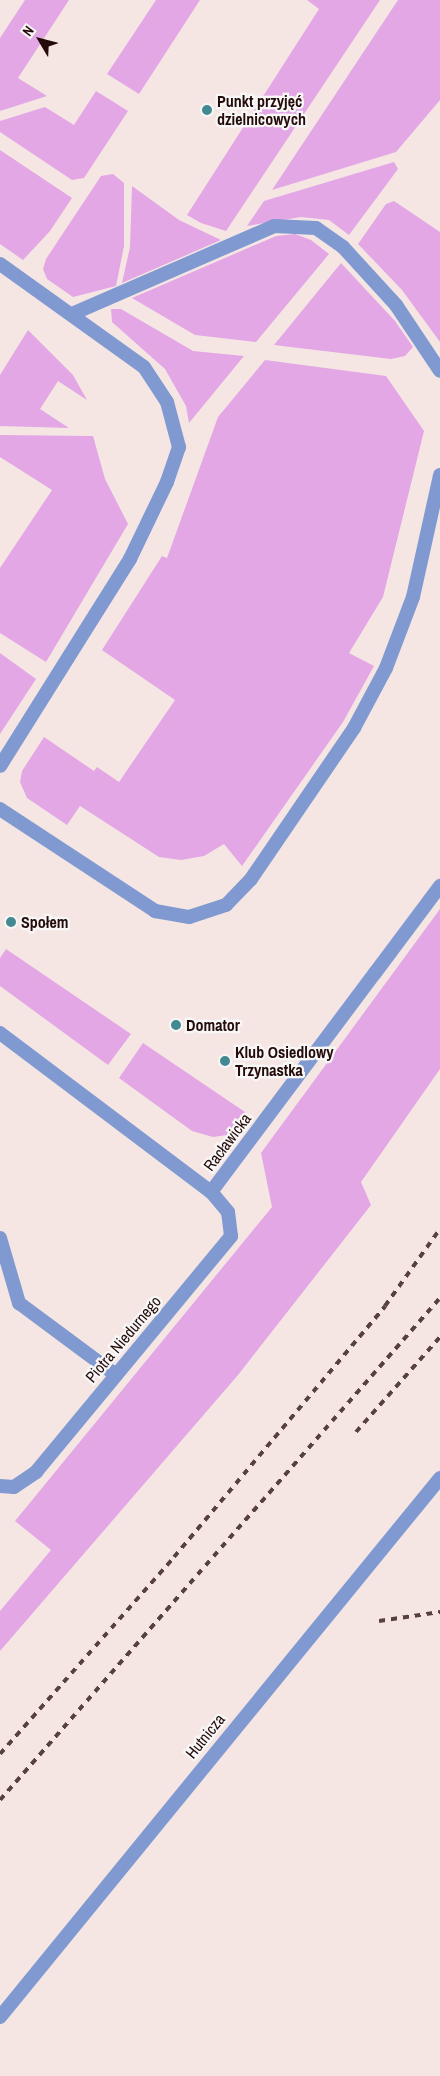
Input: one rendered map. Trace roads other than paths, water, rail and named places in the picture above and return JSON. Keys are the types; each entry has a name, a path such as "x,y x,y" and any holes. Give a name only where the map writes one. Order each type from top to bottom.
{"street":[{"path":"72,314 274,226 316,228 343,247 396,305 440,371"},
{"path":"0,264 144,367 167,402 179,447 167,482 130,559 0,766"},
{"path":"0,809 156,911 189,916 226,905 251,879 338,752 386,668 413,597 440,475"},
{"name":"Racławicka","path":"0,1033 211,1192 440,886"},
{"name":"Piotra Niedurnego","path":"0,1486 14,1487 36,1472 231,1236 228,1212 211,1192"},
{"path":"0,1238 19,1303 116,1375"},
{"name":"Hutnicza","path":"0,2017 440,1478"}],"railway":[{"path":"0,1754 174,1557 385,1306 440,1229"},
{"path":"0,1800 440,1298"},
{"path":"356,1432 440,1337"},
{"path":"379,1621 440,1612"}],"place":[{"name":"Punkt przyjęć dzielnicowych","path":"207,110"},
{"name":"Społem","path":"11,922"},
{"name":"Domator","path":"176,1025"},
{"name":"Klub Osiedlowy Trzynastka","path":"225,1061"}]}
